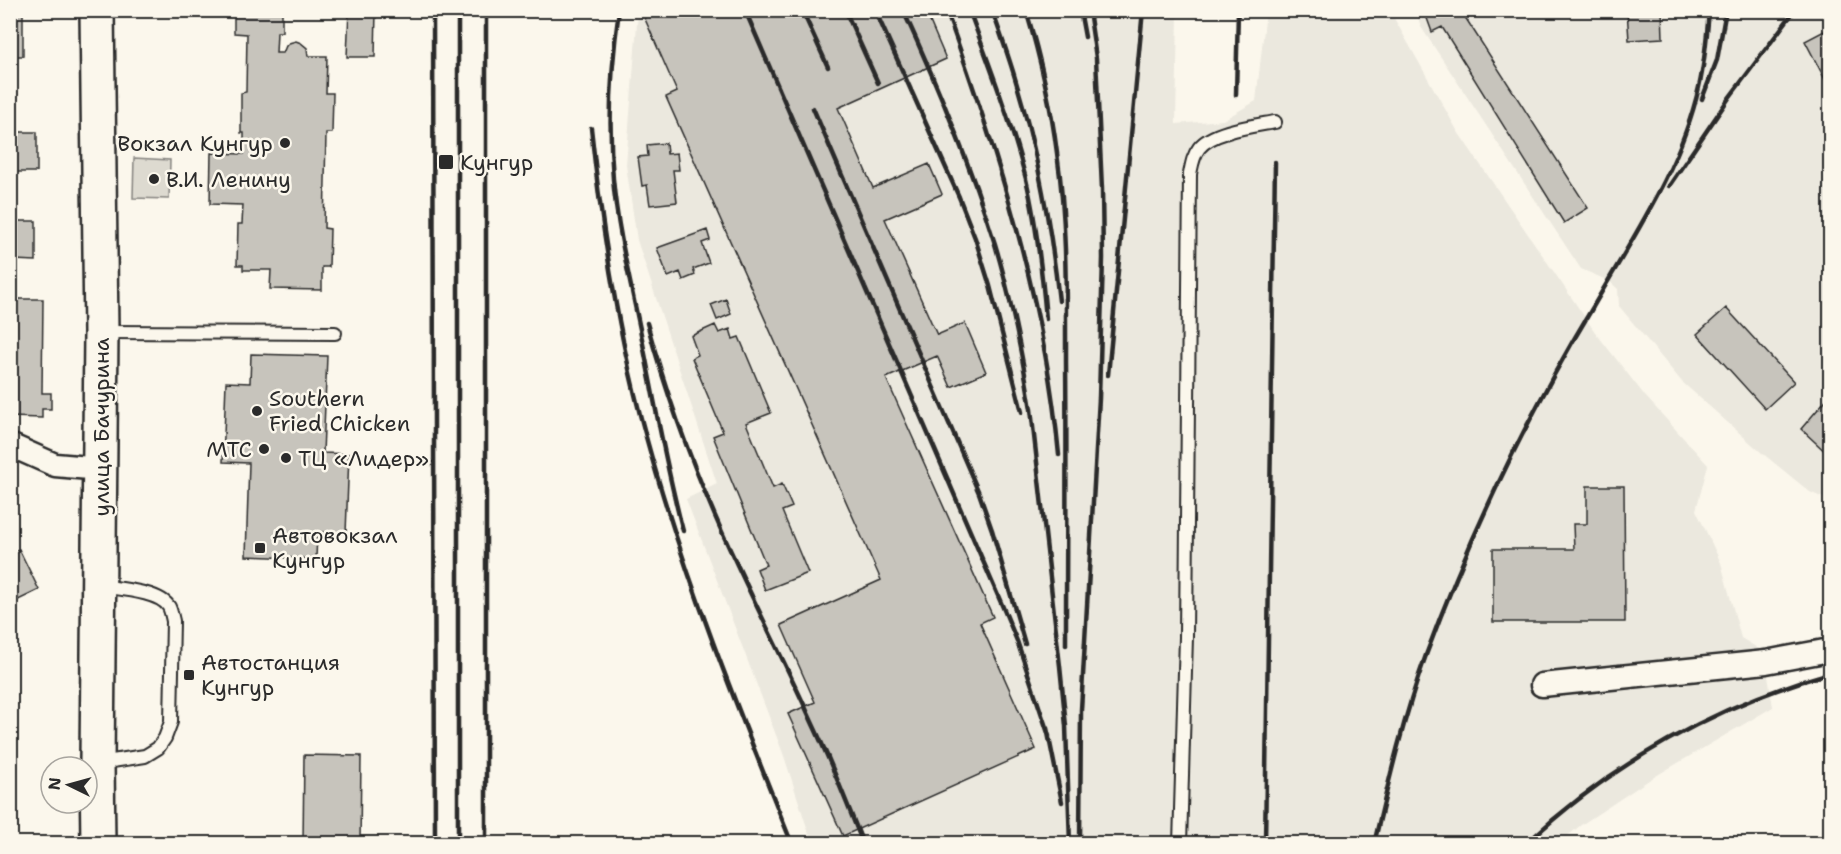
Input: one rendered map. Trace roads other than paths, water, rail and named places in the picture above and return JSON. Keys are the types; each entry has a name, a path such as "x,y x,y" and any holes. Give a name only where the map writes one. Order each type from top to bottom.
{"street":[{"name":"улица Бачурина","path":"97,10 101,332 97,755"},
{"path":"10,445 55,465 101,469"},
{"path":"1542,685 1766,662 1830,650"},
{"name":"улица Бачурина","path":"98,815 98,843"}],"lane":[{"path":"1180,843 1186,637 1190,174 1193,158 1201,145 1224,134 1275,122"},
{"path":"101,332 335,333"},
{"path":"99,763 145,756 158,748 165,738 171,722 173,621 169,606 158,598 143,593 100,586"}],"railway":[{"path":"433,10 435,844"},
{"path":"458,10 458,844"},
{"path":"486,10 486,844"},
{"path":"619,10 612,73 611,116 611,158 615,200 662,440 683,531"},
{"path":"745,10 1002,605 1017,641 1049,736"},
{"path":"802,10 828,67"},
{"path":"845,10 878,83"},
{"path":"875,10 959,197 975,238 990,286 1022,412"},
{"path":"903,10 941,96 975,184 1001,264 1020,347 1031,409 1060,666 1066,726 1070,844"},
{"path":"946,10 984,119 1017,229 1043,341 1059,455"},
{"path":"969,10 1007,115 1026,179 1039,249 1046,319"},
{"path":"992,10 1025,111 1048,219 1059,301"},
{"path":"1026,10 1048,99 1063,205 1066,310 1066,645"},
{"path":"1080,10 1085,37"},
{"path":"1080,844 1081,710 1099,398 1103,258 1096,58 1089,10"},
{"path":"1108,375 1143,10"},
{"path":"1236,95 1238,10"},
{"path":"1374,844 1397,748 1418,678 1445,604 1512,455 1668,173 1691,117 1701,78 1709,10"},
{"path":"1702,99 1717,60 1726,10"},
{"path":"1669,186 1729,98 1795,10"},
{"path":"813,108 979,493 1025,644"},
{"path":"591,128 612,284 627,361 646,437 695,592 792,844"},
{"path":"1265,844 1275,162"},
{"path":"647,323 669,397 705,493 738,568 819,737 863,844"},
{"path":"1526,844 1594,788 1668,740 1747,702 1830,673"},
{"path":"1047,728 1062,802"}],"place":[{"name":"Вокзал Кунгур","path":"285,143"},
{"name":"Кунгур","path":"446,162"},
{"name":"В.И. Ленину","path":"154,179"},
{"name":"Southern Fried Chicken","path":"257,411"},
{"name":"МТС","path":"264,449"},
{"name":"ТЦ «Лидер»","path":"286,458"},
{"name":"Автовокзал Кунгур","path":"260,548"},
{"name":"Автостанция Кунгур","path":"189,675"}]}
